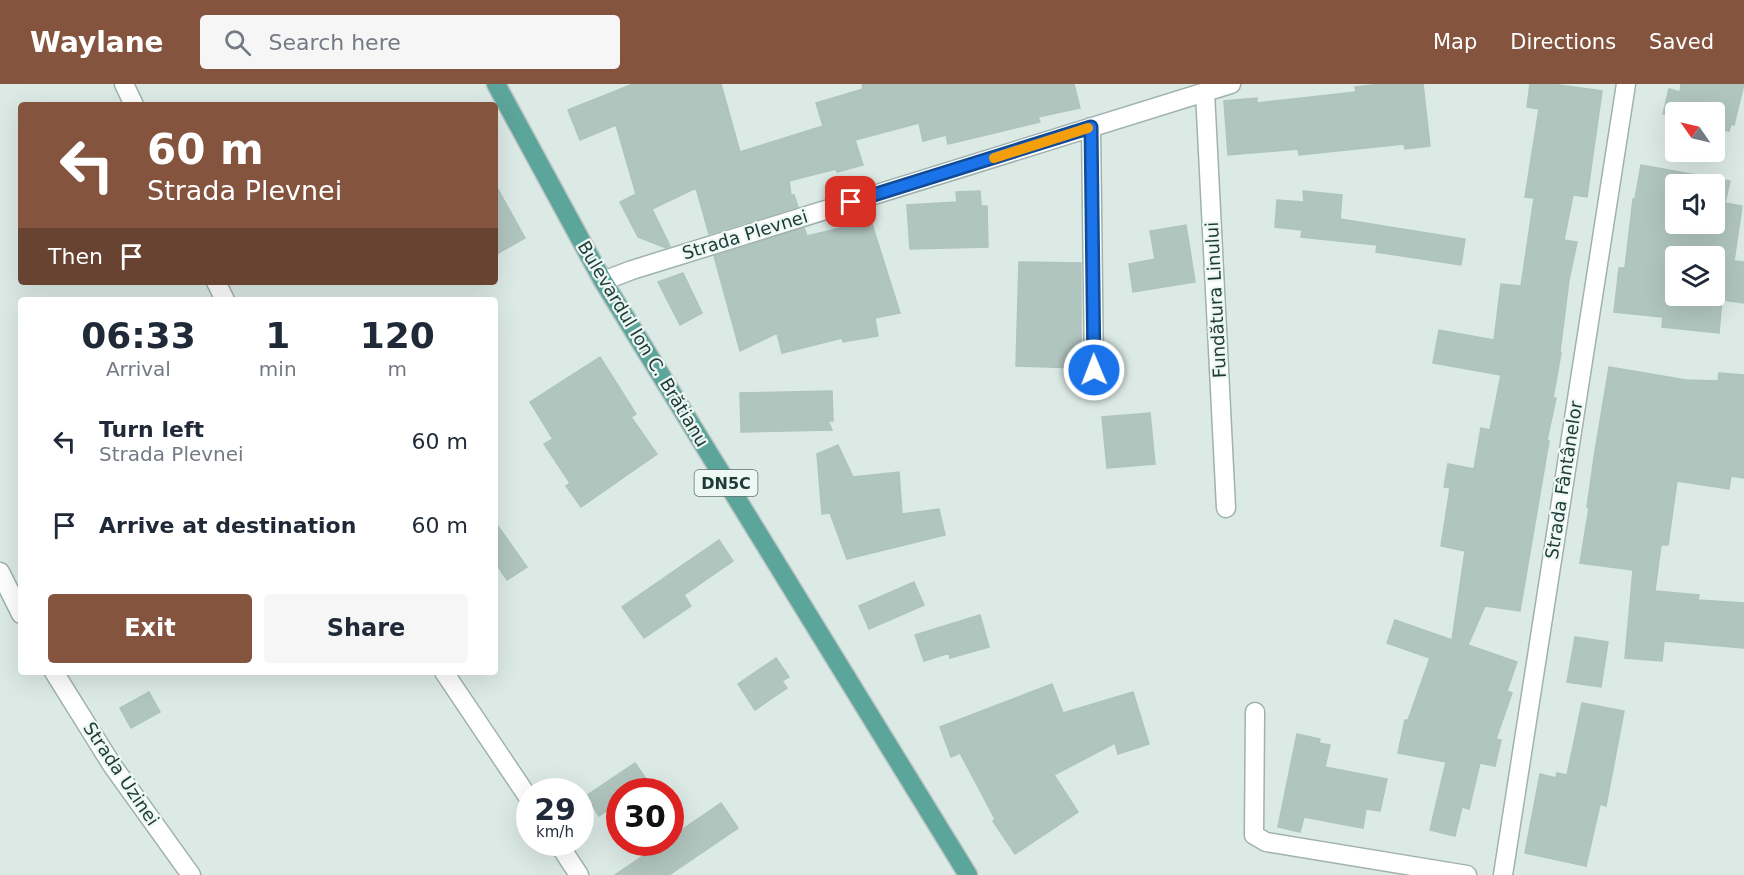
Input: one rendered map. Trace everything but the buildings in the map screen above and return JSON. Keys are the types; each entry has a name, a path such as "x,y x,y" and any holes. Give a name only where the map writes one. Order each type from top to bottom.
{"main road":[{"name":"Bulevardul Ion C. Brătianu","path":"496,84 603,281 969,875"}],"street":[{"path":"124,84 133,102"},
{"name":"Strada Plevnei","path":"603,281 632,270 1232,84"},
{"name":"Strada Fântânelor","path":"1503,875 1626,84"},
{"name":"Fundătura Linului","path":"1205,92 1226,508"},
{"path":"1091,127 1094,370"},
{"path":"0,572 18,608"},
{"name":"Strada Uzinei","path":"56,675 112,765 191,875"},
{"path":"446,675 516,779"},
{"path":"1254,712 1254,835 1266,842 1467,875"},
{"path":"567,856 579,875"}],"slow traffic":[{"path":"994,158 1088,128"}],"route":[{"path":"851,202 1091,127 1094,370"}]}
